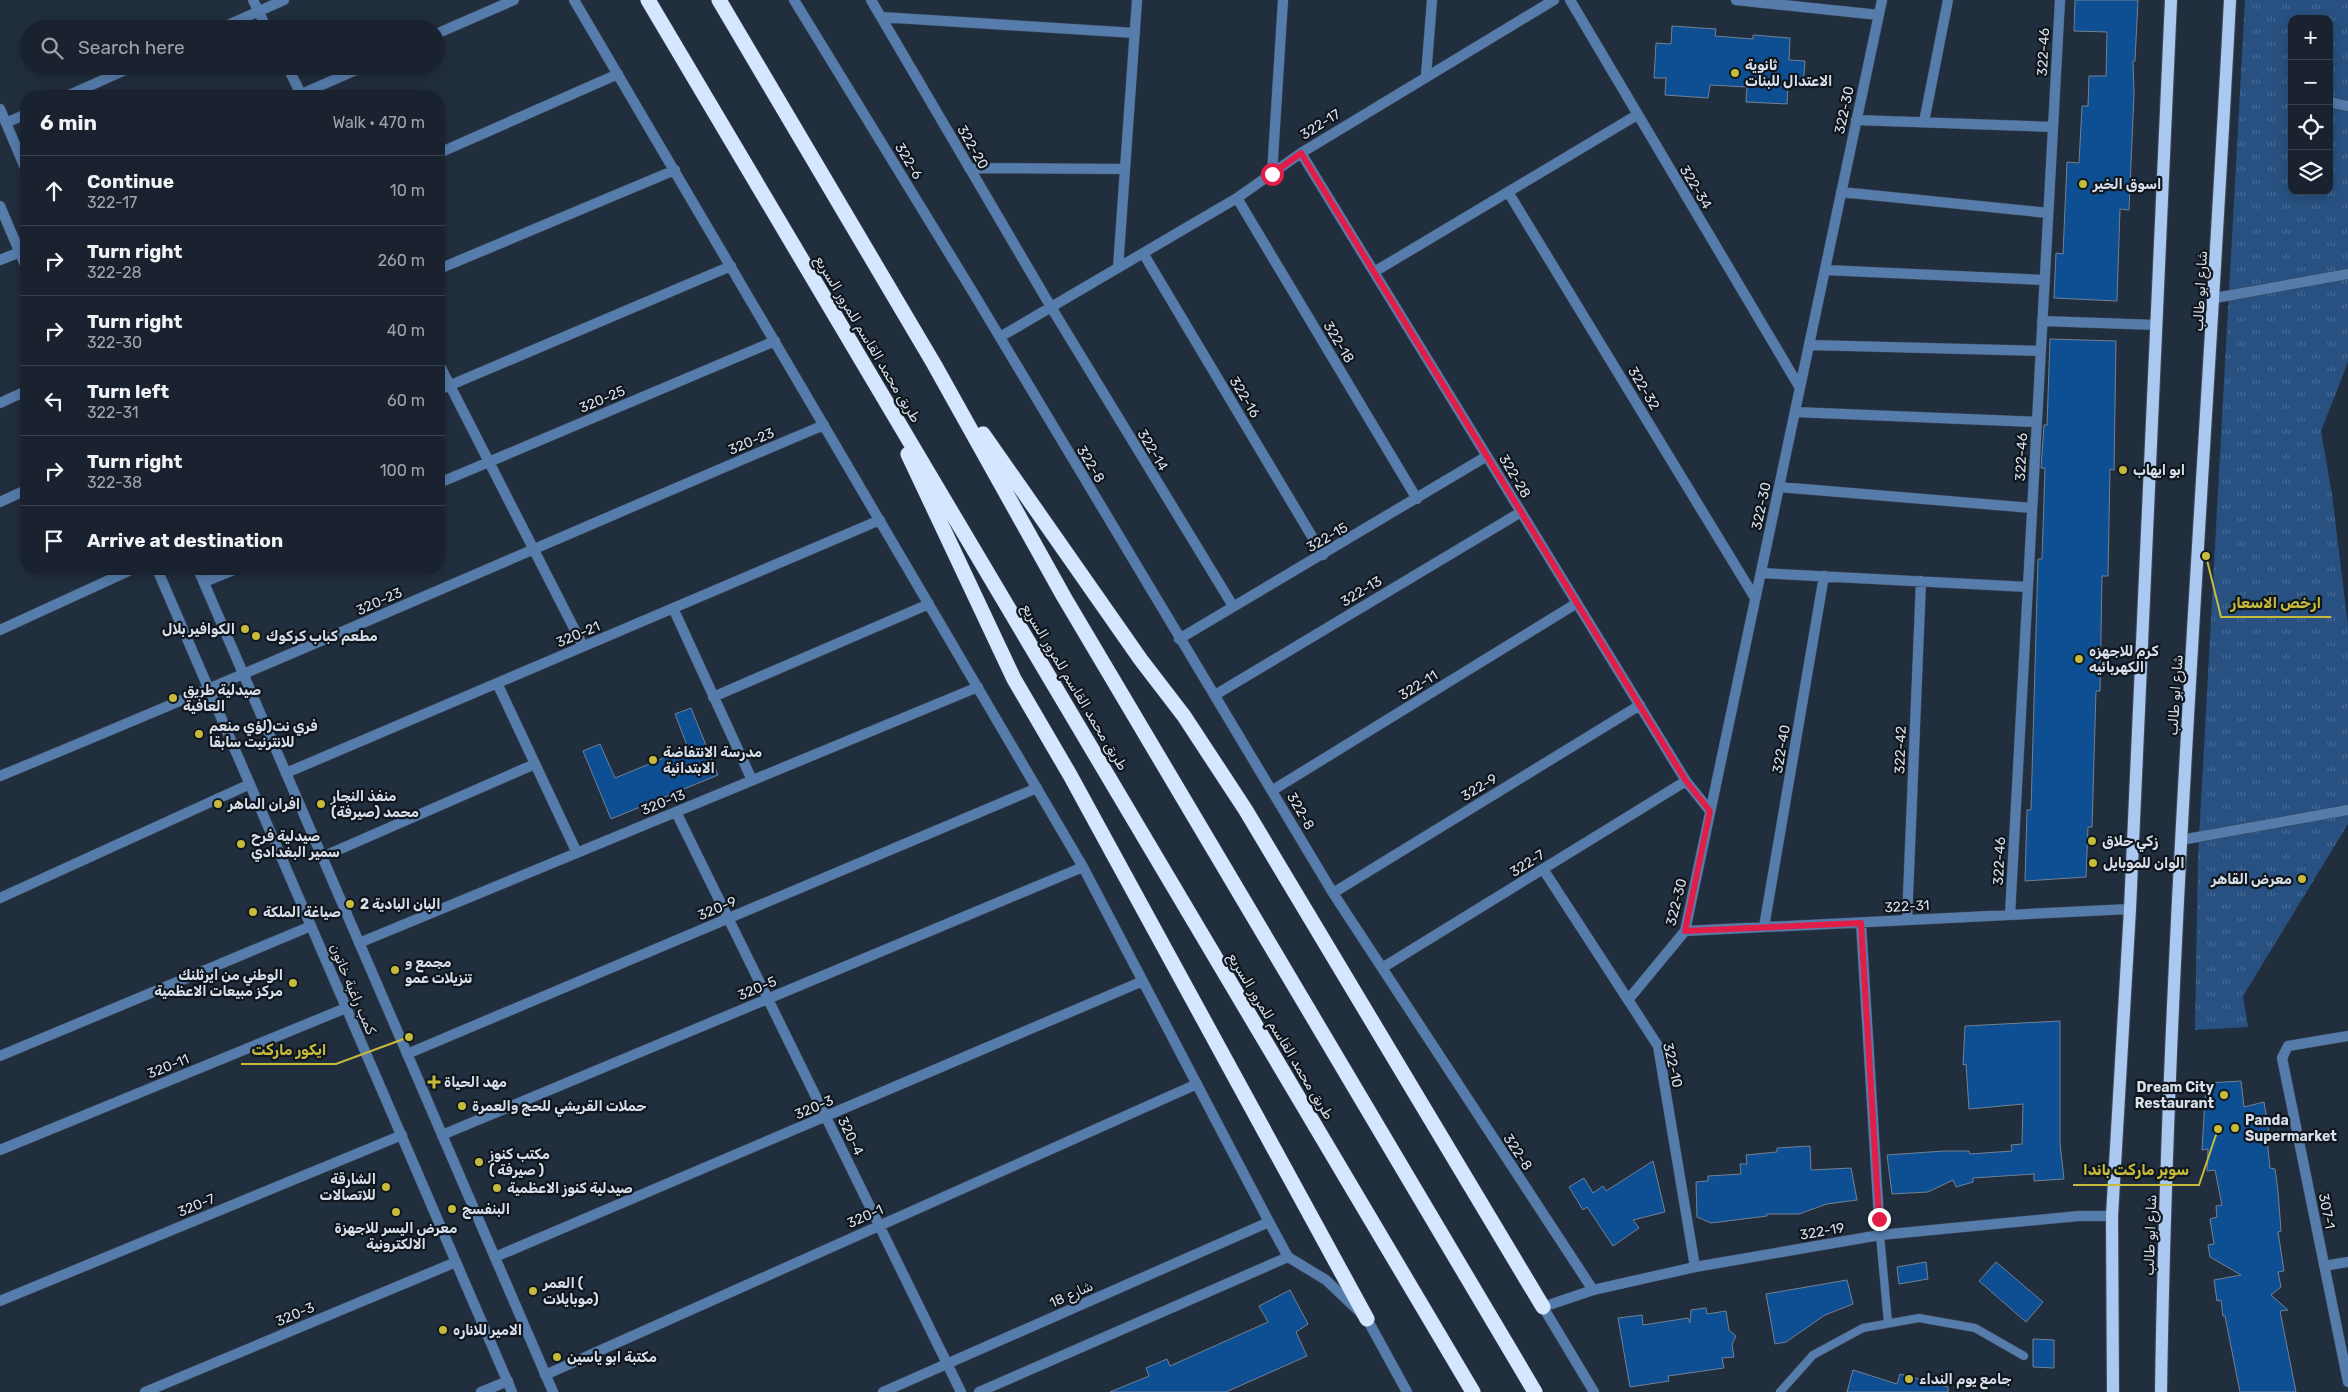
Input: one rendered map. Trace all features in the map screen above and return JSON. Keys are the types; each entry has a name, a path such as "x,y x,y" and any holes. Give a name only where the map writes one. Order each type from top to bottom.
{"highway":[{"name":"طريق محمد القاسم للمرور السريع","path":"648,0 1473,1392"},
{"path":"719,0 934,364 1064,597 1535,1392"},
{"path":"934,364 1141,660 1184,716 1245,809 1543,1307"},
{"path":"871,376 1014,679 1070,775 1367,1318"}],"main road":[{"path":"2113,1392 2112,1216 2130,909 2171,0"},
{"name":"شارع ابو طالب","path":"2161,1392 2172,1019 2180,840 2215,298 2230,0"}],"street":[{"path":"253,0 262,20"},
{"path":"238,20 284,0"},
{"path":"445,30 514,0"},
{"path":"574,0 1083,867 1288,1257 1326,1280 1367,1318 1407,1392"},
{"name":"322-6","path":"794,0 1000,337"},
{"name":"322-20","path":"871,0 1051,307"},
{"path":"1118,268 1137,0"},
{"path":"1272,174 1284,0"},
{"path":"1426,76 1432,0"},
{"name":"322-17","path":"1000,337 1237,198 1301,153 1554,0"},
{"name":"322-34","path":"1570,0 1800,388"},
{"path":"1736,0 1879,14"},
{"name":"322-30","path":"1628,1000 1685,931 1882,0"},
{"path":"1924,122 1948,0"},
{"name":"322-46","path":"2010,915 2060,0"},
{"path":"881,17 1135,33"},
{"path":"445,150 618,74"},
{"path":"80,90 114,75"},
{"path":"291,75 297,90"},
{"path":"313,90 346,75"},
{"path":"2333,103 2348,106"},
{"path":"0,109 20,156"},
{"path":"1374,272 1637,115"},
{"path":"6,123 20,117"},
{"path":"1856,120 2053,127"},
{"name":"322-28","path":"1301,153 1686,781 1710,811"},
{"path":"969,168 1125,169"},
{"path":"445,266 675,170"},
{"name":"322-32","path":"1508,192 1755,598"},
{"path":"1841,192 2048,212"},
{"name":"322-18","path":"1237,198 1417,499"},
{"path":"0,206 20,252 0,260"},
{"name":"322-16","path":"1143,253 1323,555"},
{"path":"445,387 731,266"},
{"path":"1825,270 2044,280"},
{"path":"2215,298 2348,274"},
{"name":"322-14","path":"1051,307 1233,606"},
{"path":"2042,321 2156,325"},
{"name":"322-8","path":"1000,337 1179,639 1273,790 1333,893 1592,1290"},
{"name":"320-25","path":"445,480 775,341"},
{"path":"1809,345 2041,351"},
{"path":"445,375 584,646"},
{"path":"0,403 20,395"},
{"path":"1795,412 2037,422"},
{"name":"320-23","path":"0,776 209,690 533,548 824,425"},
{"name":"322-15","path":"1179,639 1487,456"},
{"path":"1779,487 2032,508"},
{"path":"0,502 20,493"},
{"name":"322-13","path":"1215,695 1521,512"},
{"name":"320-21","path":"286,773 880,520"},
{"path":"1760,573 2028,587"},
{"path":"0,630 120,575"},
{"name":"كمب راغبة خاتون","path":"160,575 512,1392"},
{"name":"كمب راغبة خاتون","path":"201,575 553,1392"},
{"path":"204,582 221,575"},
{"name":"322-40","path":"1764,927 1824,576"},
{"name":"322-42","path":"1907,920 1921,581"},
{"name":"322-11","path":"1273,790 1577,603"},
{"path":"713,697 929,604"},
{"path":"673,608 752,780"},
{"path":"497,683 577,853"},
{"name":"320-13","path":"359,943 978,687"},
{"name":"322-9","path":"1333,893 1640,705"},
{"path":"322,857 535,764"},
{"name":"322-7","path":"1382,968 1686,781"},
{"path":"0,898 250,784"},
{"name":"320-9","path":"407,1054 1037,788"},
{"path":"2180,840 2348,810"},
{"name":"320-4","path":"676,812 961,1392"},
{"name":"320-5","path":"442,1135 1083,867"},
{"name":"322-10","path":"1543,869 1658,1046 1695,1267"},
{"name":"322-31","path":"1685,931 2130,909"},
{"path":"1861,923 1880,1235"},
{"path":"0,1056 311,926"},
{"name":"320-3","path":"495,1257 1143,981"},
{"name":"320-11","path":"0,1150 346,1008"},
{"name":"307-1","path":"2348,1036 2288,1046 2282,1058 2348,1382"},
{"name":"320-1","path":"545,1375 1197,1084"},
{"name":"320-7","path":"0,1301 402,1135"},
{"name":"322-19","path":"1543,1307 1592,1290 1695,1267 1880,1235 2079,1216 2112,1216"},
{"name":"شارع 18","path":"883,1392 1269,1222"},
{"path":"979,1392 1288,1257"},
{"name":"320-3","path":"145,1392 456,1262"},
{"path":"2324,1266 2348,1262"},
{"path":"1543,1307 1594,1392"},
{"path":"481,1392 508,1381"}],"lane":[{"path":"1880,1235 1888,1324"},
{"path":"1780,1392 1813,1355 1863,1328 1919,1318 1975,1328 2024,1356"}],"green space":[{"path":"2245,0 2348,0 2348,362 2321,431 2332,495 2348,625 2348,824 2243,996 2248,1027 2195,1030 2198,856"}],"building":[{"path":"2075,0 2138,0 2135,61 2133,61 2134,94 2129,210 2120,209 2117,301 2054,298 2056,253 2063,254 2067,162 2079,163 2082,106 2088,106 2089,76 2106,76 2107,32 2074,31"},
{"path":"1672,26 1716,29 1715,36 1753,39 1753,35 1790,38 1789,60 1805,61 1803,86 1788,85 1787,104 1746,102 1747,87 1710,85 1708,98 1665,95 1666,78 1654,78 1656,43 1671,44"},
{"path":"2050,339 2116,341 2114,470 2110,469 2108,576 2102,576 2100,691 2096,691 2092,827 2088,827 2086,877 2025,881 2027,810 2031,810 2038,559 2042,559 2045,468 2041,468 2044,425 2047,425"},
{"path":"691,708 718,775 611,819 583,751 600,744 615,778 688,748 675,714"},
{"path":"2060,1021 2060,1144 2064,1179 2034,1181 2034,1174 1973,1178 1973,1182 1956,1187 1953,1180 1928,1192 1892,1194 1887,1155 1944,1151 1969,1151 1970,1154 2012,1151 2011,1145 2022,1144 2023,1104 1969,1109 1966,1064 1963,1065 1965,1026"},
{"path":"2241,1081 2244,1107 2264,1102 2270,1139 2267,1139 2270,1168 2275,1169 2278,1191 2281,1231 2278,1232 2284,1271 2278,1272 2281,1287 2271,1295 2288,1310 2280,1311 2296,1392 2240,1392 2221,1300 2217,1301 2214,1280 2241,1275 2210,1257 2208,1245 2214,1244 2210,1219 2217,1217 2216,1206 2222,1205 2215,1170 2207,1171 2208,1149 2202,1150 2206,1083"},
{"path":"1810,1146 1811,1170 1851,1168 1857,1200 1827,1204 1799,1214 1767,1214 1767,1216 1711,1223 1697,1217 1696,1182 1708,1181 1708,1176 1741,1174 1740,1164 1747,1164 1746,1155 1777,1152 1777,1148"},
{"path":"1653,1161 1665,1212 1633,1220 1639,1228 1613,1246 1587,1207 1583,1210 1569,1187 1584,1178 1593,1193 1603,1186 1606,1191"},
{"path":"1926,1262 1928,1279 1899,1284 1897,1267"},
{"path":"1996,1262 2043,1302 2026,1322 1979,1281"},
{"path":"1847,1280 1853,1304 1825,1315 1786,1342 1775,1344 1766,1294"},
{"path":"1290,1290 1308,1324 1296,1332 1307,1356 1226,1392 1110,1392 1149,1376 1146,1368 1167,1359 1170,1366 1268,1322 1259,1306"},
{"path":"1706,1308 1707,1314 1726,1311 1729,1330 1736,1336 1732,1344 1734,1357 1722,1358 1724,1368 1668,1376 1669,1381 1630,1387 1618,1318 1642,1315 1643,1325 1688,1318 1690,1323 1691,1310"},
{"path":"2033,1339 2054,1340 2054,1368 2033,1367"},
{"path":"1853,1370 1897,1384 1900,1374 1948,1387 1948,1392 1847,1392"}],"place":[{"name":"ثانوية الاعتدال للبنات","path":"1735,73"},
{"name":"اسوق الخير","path":"2083,184"},
{"name":"ابو ايهاب","path":"2123,470"},
{"name":"ارخص الاسعار","path":"2206,556"},
{"name":"الكوافير بلال","path":"245,629"},
{"name":"مطعم كباب كركوك","path":"256,636"},
{"name":"كرم للاجهزه الكهربائيه","path":"2079,659"},
{"name":"صيدلية طريق العافية","path":"173,698"},
{"name":"فري نت(لؤي منعم للانترنيت سابقا","path":"199,734"},
{"name":"مدرسة الانتفاضة الابتدائية","path":"653,760"},
{"name":"افران الماهر","path":"218,804"},
{"name":"منفذ النجار محمد (صيرفة)","path":"321,804"},
{"name":"زكي حلاق","path":"2092,841"},
{"name":"صيدلية فرح سمير البغدادي","path":"241,844"},
{"name":"الوان للموبايل","path":"2093,863"},
{"name":"معرض القاهر","path":"2302,879"},
{"name":"البان البادية 2","path":"350,904"},
{"name":"صياغة الملكة","path":"253,912"},
{"name":"مجمع و تنزيلات عمو","path":"395,970"},
{"name":"الوطني من ايرثلنك مركز مبيعات الاعظمية","path":"293,983"},
{"name":"ايكور ماركت","path":"409,1037"},
{"name":"مهد الحياة","path":"434,1082"},
{"name":"Dream City Restaurant","path":"2224,1095"},
{"name":"حملات القريشي للحج والعمرة","path":"462,1106"},
{"name":"Panda Supermarket","path":"2235,1128"},
{"name":"سوبر ماركت باندا","path":"2218,1129"},
{"name":"مكتب كنوز ( صيرفة )","path":"479,1162"},
{"name":"الشارقة للاتصالات","path":"386,1187"},
{"name":"صيدلية كنوز الاعظمية","path":"497,1188"},
{"name":"البنفسج","path":"452,1209"},
{"name":"معرض اليسر للاجهزة الالكترونية","path":"396,1212"},
{"name":"العمر ( موبايلات)","path":"533,1291"},
{"name":"الامير للاناره","path":"443,1330"},
{"name":"مكتبة ابو ياسين","path":"557,1357"},
{"name":"جامع يوم النداء","path":"1909,1379"}],"route":[{"path":"1272,174 1301,153 1686,781 1710,811 1685,931 1861,923 1879,1219"}]}
